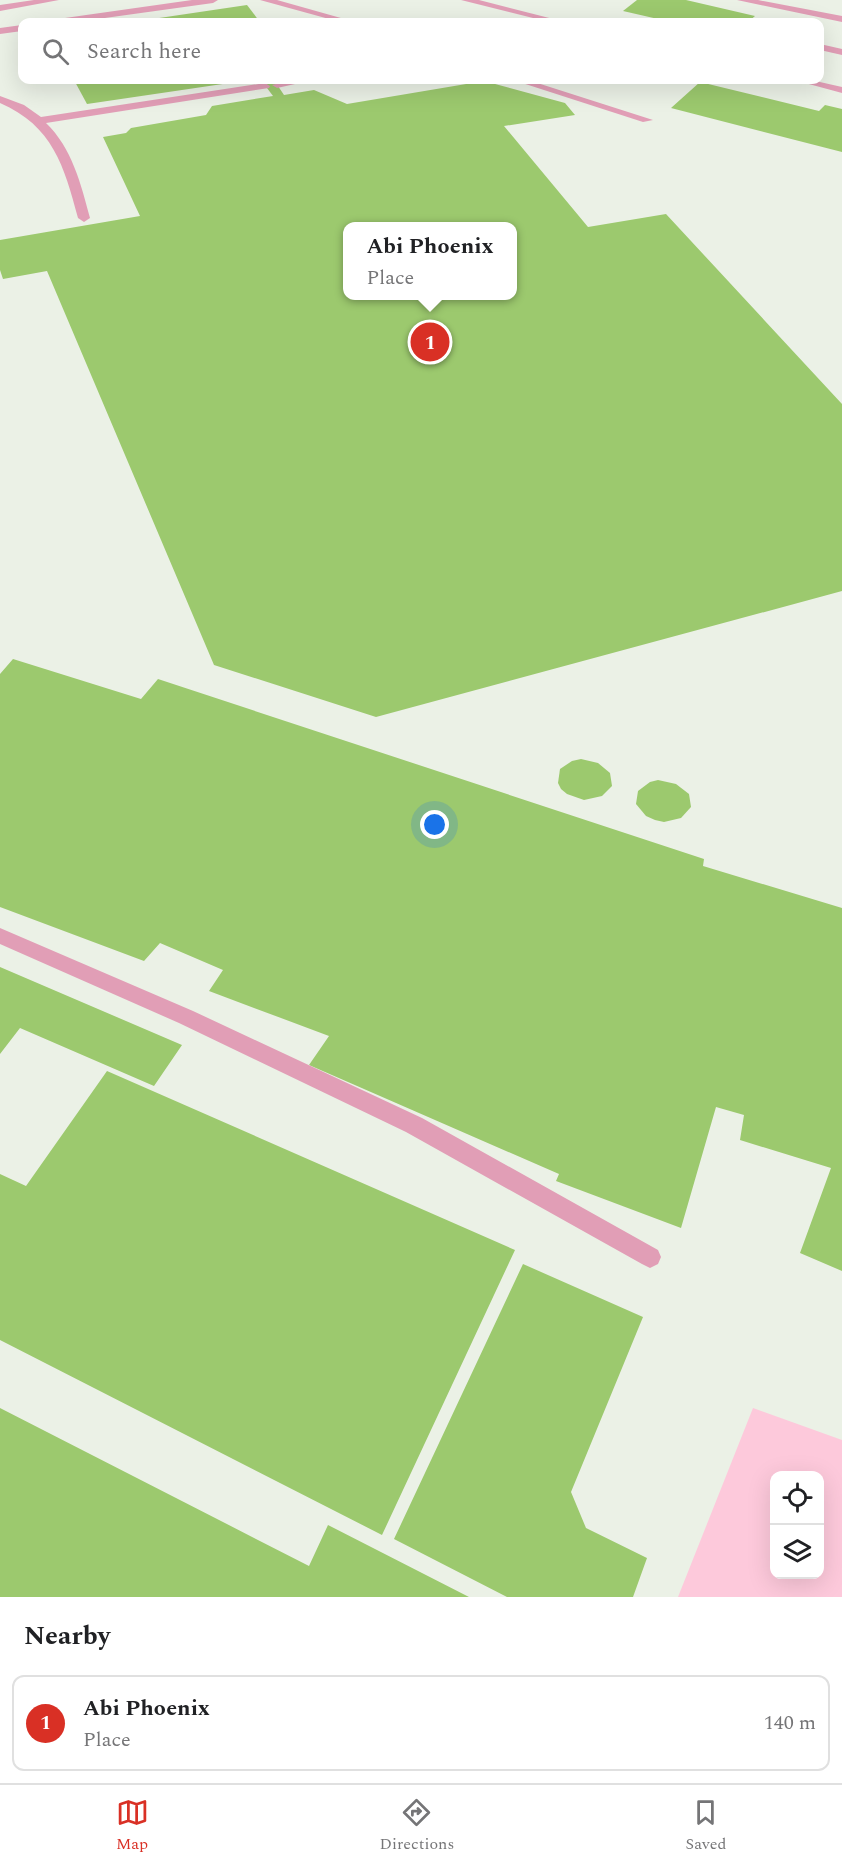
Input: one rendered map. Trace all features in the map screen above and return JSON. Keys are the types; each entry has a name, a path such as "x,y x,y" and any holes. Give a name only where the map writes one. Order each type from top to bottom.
{"lane":[{"path":"0,8 54,0"},
{"path":"86,18 213,0"},
{"path":"265,0 335,18"},
{"path":"466,0 490,3 545,18"},
{"path":"742,0 783,12 842,19"},
{"path":"0,31 18,29"},
{"path":"824,48 842,52"},
{"path":"41,120 284,84"},
{"path":"531,84 647,120"},
{"path":"816,84 842,90"},
{"path":"0,99 17,105 41,120 54,136 73,176 84,218"},
{"path":"0,936 186,1017 414,1125 650,1257"}],"shaded area":[{"path":"753,1408 842,1440 842,1597 678,1597"}],"building":[{"path":"637,0 686,0 755,16 753,18 654,18 623,11"},
{"path":"247,5 257,18 159,18"},
{"path":"76,84 223,84 87,104"},
{"path":"264,84 277,84 284,95 314,90 347,104 466,84 495,84 565,103 575,115 504,126 588,227 666,214 842,404 842,591 376,717 214,665 47,271 3,279 0,270 0,240 140,216 103,137 126,133 131,128 206,115 212,106 273,96"},
{"path":"698,84 708,84 819,111 825,105 842,109 842,152 671,108"},
{"path":"13,659 141,699 158,679 704,859 703,866 842,908 842,1271 800,1253 831,1168 740,1140 744,1115 716,1107 681,1228 556,1181 559,1174 309,1065 329,1036 209,991 223,970 160,943 144,961 0,907 0,674"},
{"path":"581,759 598,763 610,773 612,786 602,796 584,800 567,794 561,789 558,783 560,769 572,761"},
{"path":"658,780 676,784 689,794 691,807 681,818 664,822 655,820 646,816 636,804 638,791 650,782"},
{"path":"0,967 182,1045 154,1086 20,1028 0,1054"},
{"path":"107,1071 515,1250 382,1535 0,1340 0,1174 26,1186"},
{"path":"523,1264 643,1317 571,1492 586,1528 647,1558 633,1597 507,1597 394,1539"},
{"path":"0,1408 309,1566 328,1525 469,1597 0,1597"}],"place":[{"name":"Abi Phoenix","path":"430,342"}]}
